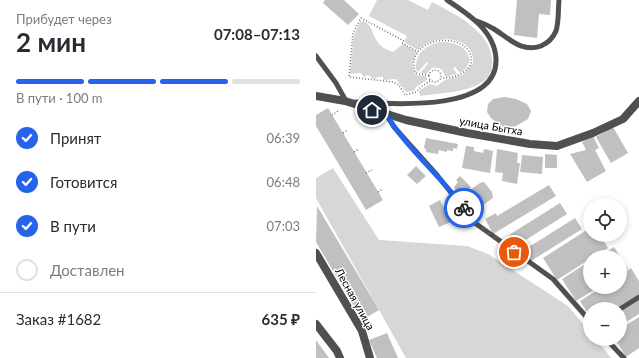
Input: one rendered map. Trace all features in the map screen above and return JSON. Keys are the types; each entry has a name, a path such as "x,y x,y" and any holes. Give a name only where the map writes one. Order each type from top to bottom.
{"street":[{"name":"улица Бытха","path":"316,96 345,101 406,120 467,133 530,144 558,146 593,133 623,119 639,101"},
{"name":"Лесная улица","path":"316,252 362,331 370,358"},
{"path":"316,324 337,351 340,358"}],"lane":[{"path":"316,56 336,83 345,101 396,104 448,100 474,92 484,87 494,72 496,54 488,35 471,18 447,0"},
{"path":"471,18 495,29 518,45 527,48 536,47 546,44 552,38 556,29 560,0"},
{"path":"386,114 394,127 437,175 475,223 553,279 583,313"},
{"path":"627,305 639,297"},
{"path":"613,346 624,358"}],"path":[{"path":"419,52 361,18 353,33 349,77 393,82 399,85 405,95 416,92 430,80"},
{"path":"430,80 436,83 441,78 458,76 468,68 472,60 471,55 467,49 454,41 445,40 430,42 419,52 414,63 415,72 418,74 429,74 432,71 438,71 441,74 441,78"},
{"path":"429,74 430,80"},
{"path":"332,115 338,111"},
{"path":"343,133 348,130"},
{"path":"354,152 359,149"},
{"path":"366,173 372,170"},
{"path":"378,192 383,189"}],"shaded area":[{"path":"377,0 408,0 428,10 432,2 452,12 472,26 487,43 491,54 492,65 489,76 484,81 470,88 453,92 420,96 419,91 430,84 437,86 445,80 462,75 473,63 472,53 467,46 460,42 443,39 433,41 418,50 404,42 407,36 369,16"},
{"path":"364,21 371,28 377,41 386,49 393,52 403,44 417,52 413,61 413,70 417,75 426,76 427,80 416,87 414,91 406,92 396,79 383,80 383,77 377,77 376,79 366,75 365,78 361,73 350,74 354,35 360,22"},
{"path":"441,42 455,44 463,48 469,56 470,61 466,68 460,73 455,67 453,68 457,74 445,77 439,68 432,68 426,74 420,73 428,64 427,62 418,72 416,70 416,64 422,51 431,45"},
{"path":"333,168 379,240 467,246 488,254 568,306 583,324 583,346 602,346 611,358 406,358 316,198 316,178"}],"building":[{"path":"325,0 344,0 359,14 348,25 323,3"},
{"path":"517,0 551,0 550,15 539,14 537,38 514,35"},
{"path":"505,97 516,99 527,104 531,111 528,119 516,126 507,128 501,126 491,118 487,112 488,104 493,99"},
{"path":"328,108 383,200 366,210 316,126 316,115"},
{"path":"613,127 628,153 611,163 596,137"},
{"path":"593,136 599,148 595,150 606,171 587,182 570,154 586,150 582,142"},
{"path":"426,138 458,144 457,149 453,148 453,151 447,150 447,152 439,150 438,154 426,152 426,149 424,148"},
{"path":"466,146 474,147 474,151 483,153 484,149 493,151 490,173 462,168"},
{"path":"497,149 518,153 517,163 520,163 517,184 502,181 503,173 495,172"},
{"path":"545,154 557,155 557,168 545,168"},
{"path":"522,155 543,157 542,174 520,172"},
{"path":"416,166 426,176 417,184 407,175"},
{"path":"460,176 471,187 467,192 484,182 492,192 493,198 472,213 454,187 458,182 456,180","holes":["459,184 467,192 474,202"]},
{"path":"549,185 556,196 493,234 485,219 496,213 497,216"},
{"path":"440,200 451,222 439,227 429,206"},
{"path":"560,203 567,214 516,246 509,235"},
{"path":"317,206 379,310 362,320 316,242"},
{"path":"575,218 582,229 531,261 524,250"},
{"path":"583,232 583,242 604,242 608,248 605,250 583,250 583,263 557,280 543,258"},
{"path":"614,247 616,250 609,250"},
{"path":"583,266 583,294 588,294 576,301 562,279"},
{"path":"631,268 639,281 639,295 627,302 583,302 583,306 580,301 591,294 627,294 627,271"},
{"path":"639,299 639,314 627,322 627,307"},
{"path":"639,317 639,348 626,357 619,346 627,346 627,325"},
{"path":"387,333 398,358 377,358 376,356 369,340"},
{"path":"316,340 329,358 316,358"}],"way so far":[{"path":"464,208 475,223 514,252"}],"route":[{"path":"372,110 386,114 394,127 464,208"}]}
